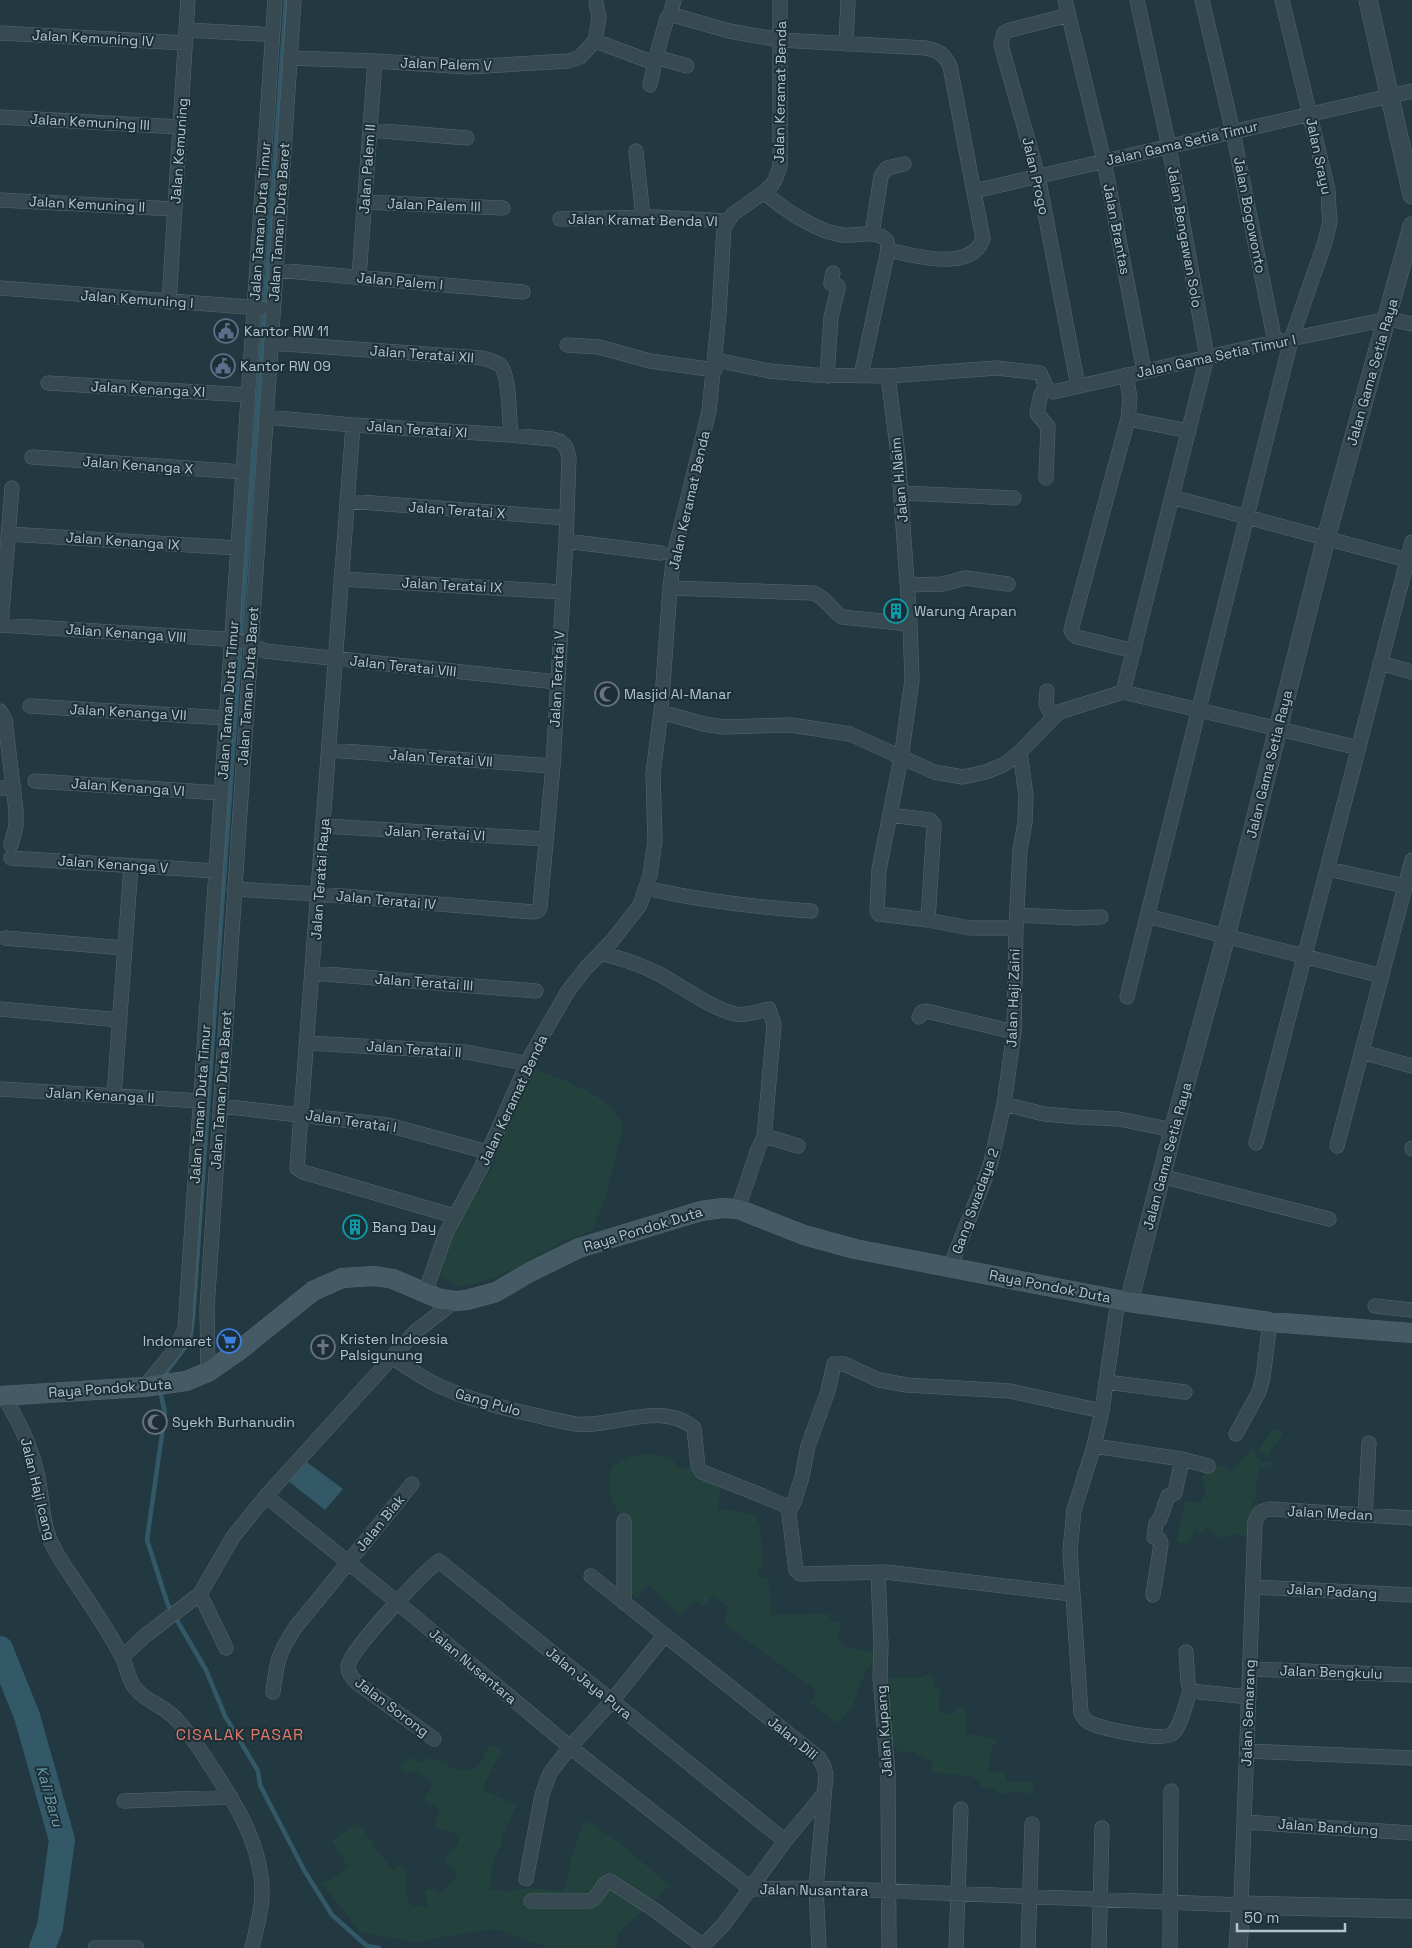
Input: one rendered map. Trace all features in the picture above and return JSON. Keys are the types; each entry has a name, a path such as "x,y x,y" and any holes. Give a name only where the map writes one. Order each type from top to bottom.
{"main road":[{"name":"Raya Pondok Duta","path":"1,1396 178,1383 208,1372 241,1349 293,1306 326,1284 342,1278 375,1276 393,1279 440,1299 455,1301 482,1297 496,1292 530,1272 580,1248 712,1208 738,1209 804,1236 855,1250 1124,1301 1270,1322 1412,1333"}],"street":[{"name":"Jalan Kemuning","path":"169,302 188,0"},
{"name":"Jalan Taman Duta Timur","path":"148,1386 174,1351 185,1329 226,718 240,642 238,548 248,395 262,308 275,0"},
{"name":"Jalan Taman Duta Baret","path":"208,1372 206,1308 234,889 240,642 266,417 271,343 262,308 276,270 294,0"},
{"path":"650,85 667,18 670,15 674,0"},
{"name":"Jalan Keramat Benda","path":"424,1293 454,1216 481,1168 530,1057 568,991 640,905 654,861 653,773 661,712 674,555 704,439 715,365 720,314 724,227 733,214 764,192 776,178 781,161 780,0"},
{"path":"846,44 848,0"},
{"name":"Jalan Brantas","path":"1065,0 1104,161 1144,371"},
{"name":"Jalan Bengawan Solo","path":"1136,0 1169,146 1207,357"},
{"name":"Jalan Bogowonto","path":"1202,0 1233,132 1275,342"},
{"name":"Jalan Srayu","path":"1127,997 1291,340 1325,242 1330,222 1328,190 1282,0"},
{"path":"1368,0 1412,195"},
{"path":"596,3 599,18 595,41 649,61 653,61 656,57"},
{"path":"670,15 729,31 781,40 926,48 938,51 944,56 950,66 983,239 980,246 972,254 943,260 888,250"},
{"name":"Jalan Progo","path":"1069,16 1010,30 1004,33 1001,38 1002,52 1038,176 1078,386"},
{"name":"Jalan Kemuning IV","path":"0,33 186,36 261,34"},
{"name":"Jalan Palem V","path":"290,58 468,67 568,61 580,57 595,41"},
{"path":"656,57 687,66"},
{"name":"Jalan Palem II","path":"358,277 375,61"},
{"name":"Jalan Gama Setia Timur","path":"974,191 1412,92"},
{"name":"Jalan Kemuning III","path":"0,117 180,127"},
{"path":"370,130 467,138"},
{"path":"636,152 643,217"},
{"path":"872,234 881,176 887,168 904,164"},
{"path":"764,192 776,202 823,229 843,235 880,235 887,242 888,250 861,375"},
{"name":"Jalan Kemuning II","path":"0,200 175,209"},
{"name":"Jalan Palem III","path":"364,202 503,208"},
{"name":"Jalan Kramat Benda VI","path":"560,219 643,217 727,221"},
{"name":"Jalan Gama Setia Raya","path":"1124,1301 1161,1176 1226,936 1326,538 1388,319 1412,226"},
{"name":"Jalan Palem I","path":"276,270 523,292"},
{"path":"827,376 831,317 838,289 838,286 831,283 833,273"},
{"name":"Jalan Kemuning I","path":"0,288 262,308"},
{"path":"1388,319 1412,324"},
{"name":"Jalan Gama Setia Timur I","path":"1046,387 1053,392 1275,342 1388,319"},
{"name":"Jalan Teratai XII","path":"271,343 482,358 492,361 501,366 506,378 510,435"},
{"path":"567,345 599,347 650,361 715,365 827,376 888,376 997,368 1039,373 1042,375 1046,387 1041,394 1038,413 1048,427 1046,478"},
{"path":"1124,692 1207,357"},
{"path":"1126,375 1130,398 1128,419 1071,630 1077,637 1134,651"},
{"name":"Jalan H.Naim","path":"888,376 901,493 908,585 912,680 901,758 879,870 877,911 879,914 928,920"},
{"name":"Jalan Kenanga XI","path":"48,383 248,395"},
{"name":"Jalan Teratai XI","path":"266,417 552,439 560,441 566,447"},
{"path":"1128,419 1189,431"},
{"name":"Jalan Teratai Raya","path":"353,425 303,1114 297,1159 298,1168 303,1172 454,1216"},
{"name":"Jalan Teratai V","path":"538,911 540,907 553,766 567,518 569,458 566,447"},
{"name":"Jalan Kenanga X","path":"32,457 243,472"},
{"path":"0,624 12,488"},
{"path":"901,493 1014,498"},
{"path":"1172,497 1407,560"},
{"name":"Jalan Teratai X","path":"347,502 567,518"},
{"name":"Jalan Kenanga IX","path":"8,534 238,548"},
{"path":"566,541 661,553"},
{"path":"1256,1143 1412,542"},
{"path":"908,585 949,583 965,578 1008,584"},
{"name":"Jalan Teratai IX","path":"342,579 563,592"},
{"path":"670,588 812,593 820,595 835,613 842,617 910,624"},
{"name":"Jalan Kenanga VIII","path":"0,624 240,642"},
{"name":"Jalan Teratai VIII","path":"240,642 265,651 557,682"},
{"path":"1380,663 1412,672"},
{"path":"1047,691 1046,704 1053,718"},
{"path":"661,712 704,724 724,727 791,725 850,734 934,772 963,777 986,772 1005,764 1020,752 1059,712 1124,692 1359,748"},
{"name":"Jalan Kenanga VII","path":"30,706 226,718"},
{"path":"0,710 5,720 7,788"},
{"name":"Jalan Teratai VII","path":"329,750 553,766"},
{"name":"Jalan Haji Zaini","path":"1004,1104 1014,1032 1013,1001 1020,850 1025,822 1026,796 1020,752"},
{"name":"Jalan Kenanga VI","path":"35,781 222,793"},
{"name":"Jalan Kenanga V","path":"7,788 16,823 11,851 131,866 216,871"},
{"path":"890,815 930,820 934,825 928,920 970,928 1017,922 1101,917"},
{"name":"Jalan Teratai VI","path":"324,826 546,839"},
{"path":"1337,1146 1412,860"},
{"path":"114,1096 131,866"},
{"path":"1328,869 1405,886"},
{"path":"646,888 734,905 811,911"},
{"name":"Jalan Teratai IV","path":"234,889 538,911"},
{"path":"1147,916 1382,976"},
{"path":"5,938 125,948"},
{"path":"600,953 622,958 657,973 708,1002 735,1014 769,1010 774,1025 764,1138 758,1149 738,1209"},
{"name":"Jalan Teratai III","path":"313,973 536,990"},
{"path":"0,1009 120,1020"},
{"path":"919,1016 922,1012 926,1011 1014,1032"},
{"name":"Jalan Teratai II","path":"308,1043 466,1052 519,1062"},
{"path":"1362,1052 1412,1066"},
{"name":"Jalan Kenanga II","path":"0,1089 201,1101"},
{"path":"1004,1104 1044,1114 1078,1118 1119,1119 1173,1130"},
{"name":"Gang Swadaya 2","path":"950,1267 990,1166 1004,1104"},
{"name":"Jalan Teratai I","path":"220,1106 388,1125 480,1150"},
{"path":"764,1138 772,1138 798,1146"},
{"path":"1161,1176 1329,1219"},
{"path":"122,1657 146,1634 200,1594 233,1537 266,1496 414,1332 455,1301"},
{"path":"1124,1301 1094,1446 1074,1510 1070,1551 1081,1713 1085,1720 1091,1724 1134,1733 1166,1737 1174,1732 1190,1691 1186,1652"},
{"path":"1374,1306 1412,1310"},
{"path":"1236,1434 1259,1392 1265,1368 1270,1322"},
{"name":"Gang Pulo","path":"392,1357 442,1388 469,1399 568,1422 593,1425 644,1416 684,1420 694,1428 698,1466 702,1472 786,1505 789,1511"},
{"path":"1072,1594 878,1572 798,1574 789,1511 802,1477 808,1446 828,1391 834,1364 844,1364 879,1380 906,1385 1010,1391 1102,1411"},
{"path":"1106,1382 1185,1392"},
{"name":"Jalan Haji Icang","path":"1,1396 21,1425 32,1454 47,1531 52,1545 122,1657 132,1684 144,1697 176,1718 189,1734 231,1797 252,1840 261,1878 262,1905 252,1948"},
{"path":"1365,1515 1369,1443"},
{"path":"1094,1446 1182,1459 1208,1466"},
{"path":"1153,1595 1161,1544 1160,1540 1154,1537 1156,1523 1160,1519 1168,1496 1175,1493 1182,1459"},
{"name":"Jalan Biak","path":"273,1692 276,1663 281,1650 295,1628 412,1484"},
{"name":"Jalan Nusantara","path":"266,1496 397,1602 570,1747 750,1889 816,1888 1241,1905 1412,1909"},
{"name":"Jalan Medan","path":"1255,1522 1260,1512 1269,1510 1412,1518"},
{"path":"624,1521 624,1602"},
{"name":"Jalan Semarang","path":"1241,1905 1255,1522"},
{"name":"Jalan Jaya Pura","path":"397,1602 439,1561 611,1702 785,1840"},
{"name":"Jalan Kupang","path":"878,1572 881,1645 880,1670 888,1774 889,1948"},
{"name":"Jalan Dili","path":"591,1576 819,1758 826,1775 816,1888 818,1948"},
{"name":"Jalan Padang","path":"1253,1587 1412,1595"},
{"path":"200,1594 226,1648"},
{"name":"Jalan Sorong","path":"397,1602 350,1661 349,1673 360,1685 434,1739"},
{"path":"526,1879 542,1795 550,1773 664,1636"},
{"name":"Jalan Bengkulu","path":"1250,1669 1412,1675"},
{"path":"1190,1691 1249,1697"},
{"path":"1247,1751 1412,1758"},
{"path":"1170,1948 1172,1901 1171,1791"},
{"path":"530,1901 593,1900 605,1883 611,1881 704,1947 724,1924 785,1840 823,1795"},
{"path":"124,1801 231,1797"},
{"path":"956,1948 961,1809"},
{"name":"Jalan Bandung","path":"1244,1822 1412,1833"},
{"path":"1028,1948 1032,1824"},
{"path":"1099,1948 1102,1828"},
{"path":"1238,1948 1241,1905"},
{"path":"94,1948 137,1948"}],"green space":[{"path":"535,1069 573,1084 597,1097 617,1115 623,1126 605,1198 592,1231 561,1242 511,1270 482,1282 458,1287 442,1276 443,1262 452,1234 494,1164 509,1116"},
{"path":"1273,1428 1283,1433 1268,1456 1259,1450"},
{"path":"1254,1447 1257,1458 1263,1462 1269,1461 1271,1464 1270,1467 1259,1467 1258,1480 1254,1489 1256,1491 1256,1500 1250,1507 1256,1509 1246,1537 1236,1533 1220,1538 1208,1528 1201,1532 1195,1530 1189,1542 1181,1543 1177,1541 1185,1501 1201,1503 1206,1491 1201,1477 1217,1464 1232,1471"},
{"path":"648,1454 670,1459 679,1468 696,1469 696,1477 722,1484 718,1508 754,1515 760,1525 763,1564 758,1572 761,1578 769,1579 771,1615 827,1614 832,1620 840,1623 838,1642 851,1649 875,1653 877,1659 864,1674 852,1707 838,1723 809,1702 815,1697 815,1690 725,1624 726,1612 729,1607 713,1595 704,1606 693,1601 680,1615 648,1584 637,1598 619,1583 622,1515 611,1499 609,1486 610,1472 612,1466 633,1456"},
{"path":"928,1674 934,1677 935,1688 941,1688 938,1705 940,1713 949,1715 956,1712 957,1708 965,1708 967,1734 995,1738 996,1744 992,1746 988,1769 990,1772 1005,1773 1006,1779 1009,1782 1033,1782 1033,1791 1028,1792 1029,1795 1018,1791 998,1794 993,1789 981,1786 979,1781 971,1776 932,1772 933,1763 913,1751 899,1752 886,1735 884,1678 923,1677"},
{"path":"488,1746 497,1747 501,1752 483,1786 485,1791 517,1805 493,1860 490,1889 506,1892 527,1888 564,1891 570,1863 583,1824 589,1822 621,1844 670,1886 618,1933 616,1948 549,1948 497,1929 416,1942 360,1932 321,1882 328,1881 347,1869 348,1866 332,1841 358,1823 373,1843 374,1848 393,1870 401,1865 406,1868 407,1899 413,1906 428,1907 425,1892 428,1889 433,1889 441,1894 457,1876 455,1870 445,1862 446,1856 450,1851 454,1851 459,1840 454,1833 434,1826 439,1814 438,1808 424,1801 434,1781 413,1771 409,1773 400,1769 405,1760 412,1758 418,1762 430,1758 446,1763 452,1769 474,1770 483,1760"}],"water":[{"path":"304,1460 343,1489 325,1510 287,1480"}],"waterway":[{"path":"162,1378 190,1341 193,1319 286,0"},
{"path":"160,1390 165,1413 147,1540 168,1605 206,1670 225,1716 258,1771 260,1785 304,1870 332,1915 367,1946 379,1948"},
{"name":"Kali Baru","path":"0,1649 27,1716 62,1840 50,1927 42,1948"}],"place":[{"name":"Kantor RW 11","path":"226,331"},
{"name":"Kantor RW 09","path":"223,366"},
{"name":"Warung Arapan","path":"896,611"},
{"name":"Masjid Al-Manar","path":"607,694"},
{"name":"Bang Day","path":"355,1227"},
{"name":"Indomaret","path":"229,1341"},
{"name":"Kristen Indoesia Palsigunung","path":"323,1347"},
{"name":"Syekh Burhanudin","path":"155,1422"}],"district":[{"name":"CISALAK PASAR","path":"240,1734"}]}
